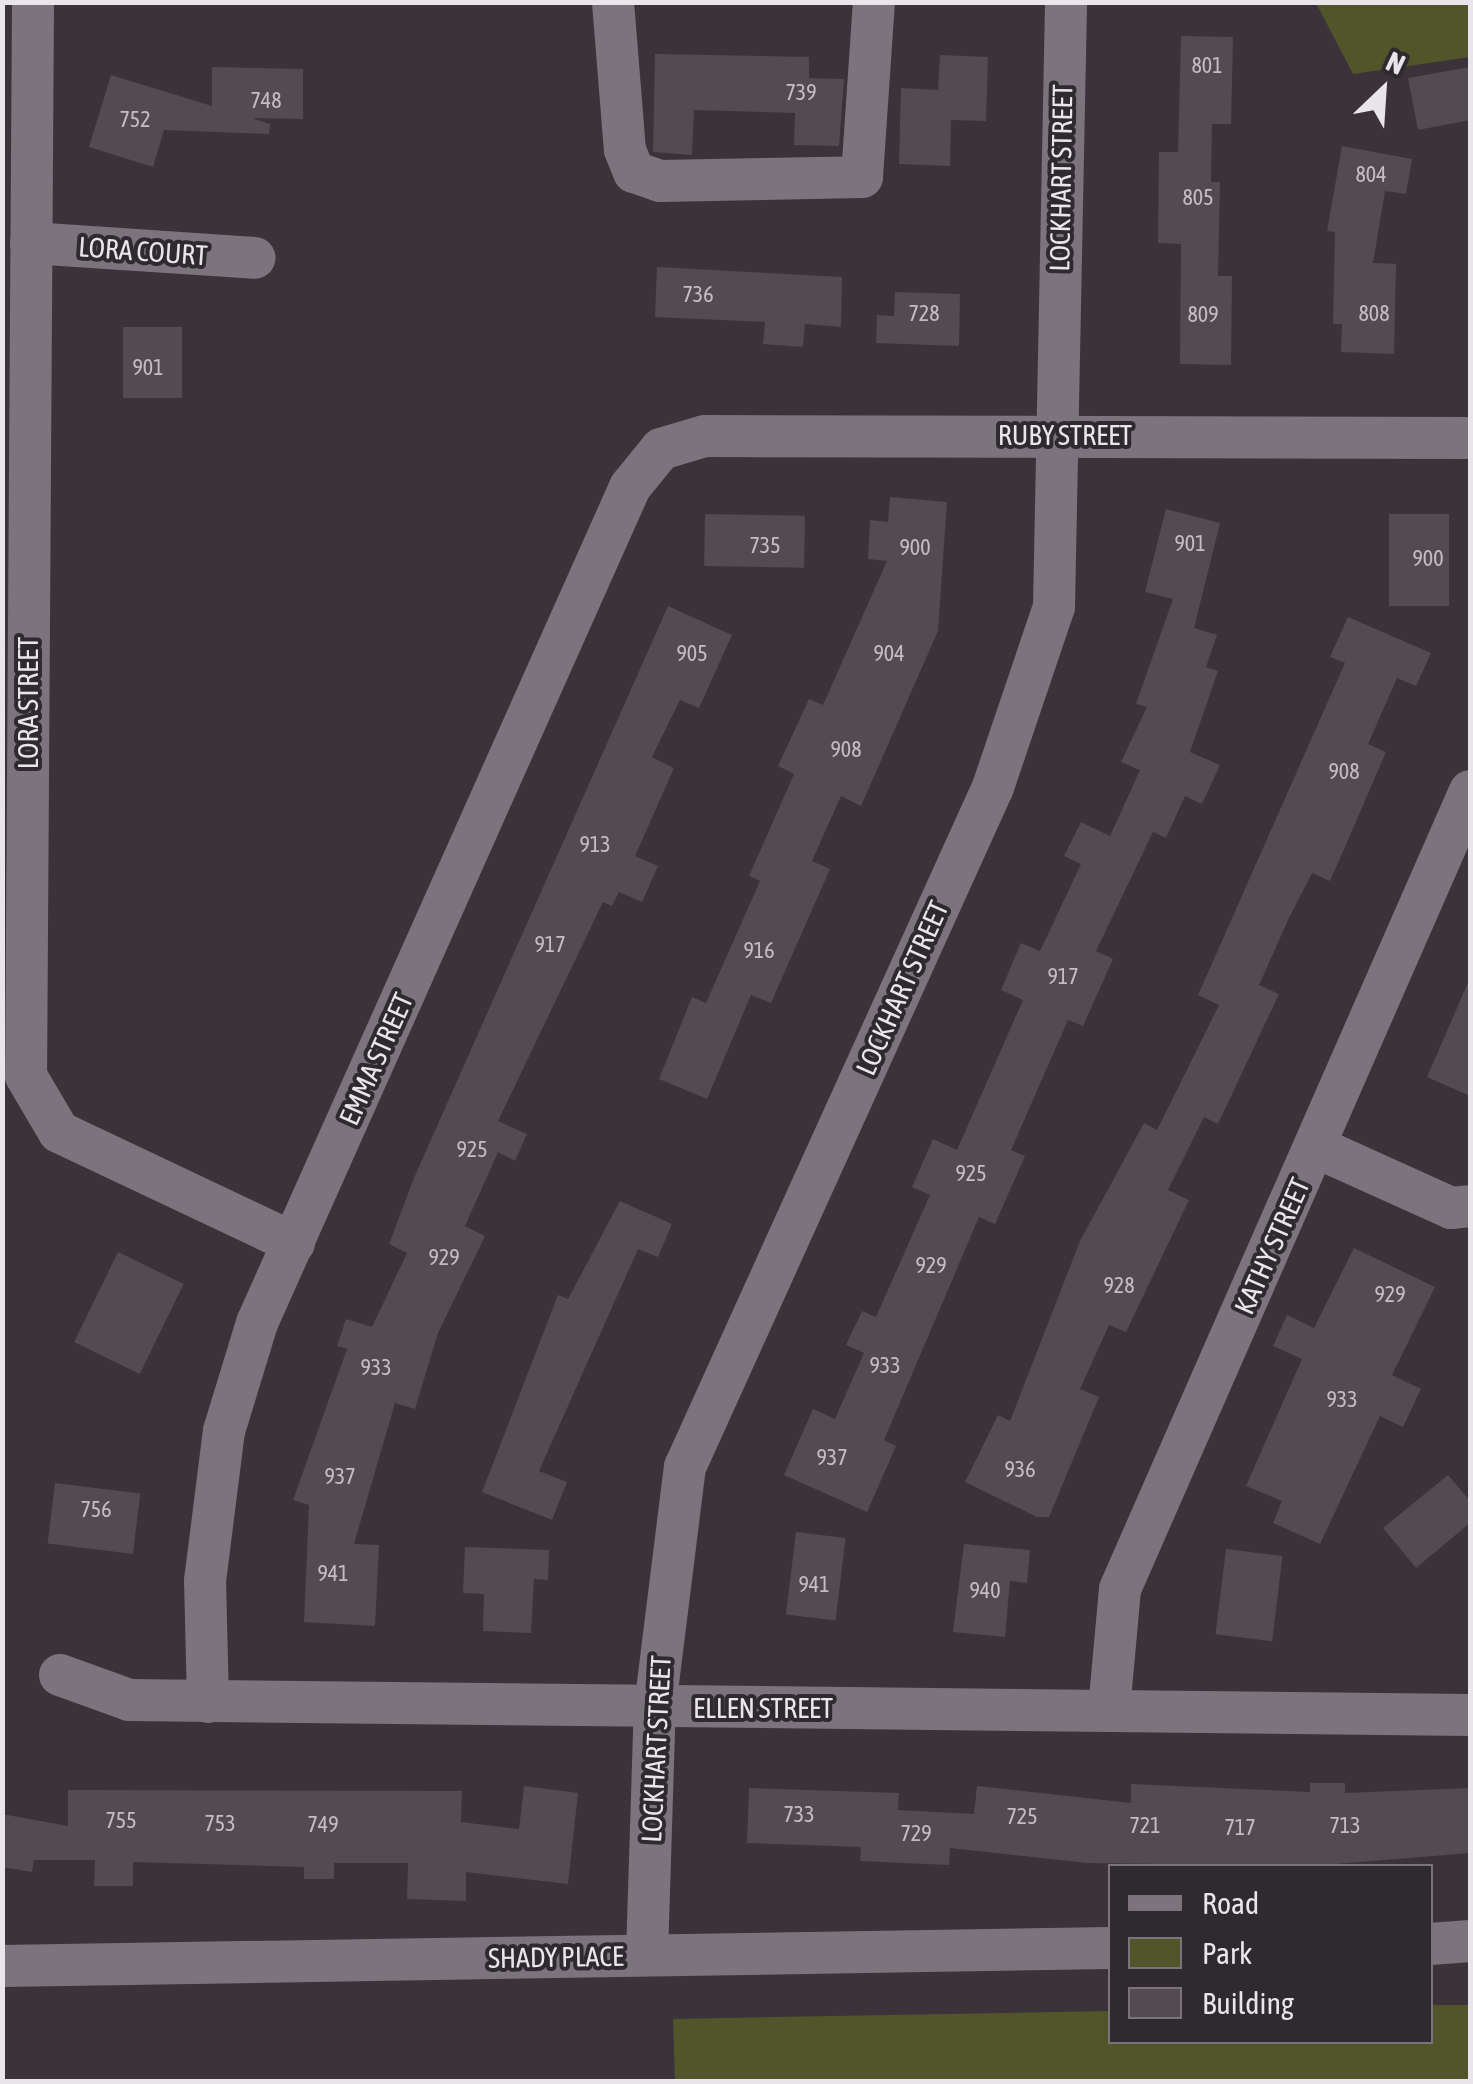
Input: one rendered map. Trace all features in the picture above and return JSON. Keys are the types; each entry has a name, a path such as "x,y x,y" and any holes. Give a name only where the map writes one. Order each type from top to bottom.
{"street":[{"name":"LORA STREET","path":"33,2 30,1094 59,1132 294,1243"},
{"path":"612,2 625,150 634,172 660,181 862,177 874,2"},
{"name":"LOCKHART STREET","path":"647,1955 655,1707 685,1467 1018,728 1054,607 1066,2"},
{"name":"LORA COURT","path":"32,244 254,258"},
{"name":"RUBY STREET","path":"661,449 705,436 1470,438"},
{"name":"EMMA STREET","path":"208,1702 205,1580 224,1431 257,1322 630,487 661,449"},
{"name":"KATHY STREET","path":"1109,1710 1120,1588 1470,791"},
{"path":"1316,1147 1450,1208 1470,1206"},
{"name":"ELLEN STREET","path":"60,1675 128,1700 1470,1714"},
{"path":"1433,1944 1470,1940"},
{"name":"SHADY PLACE","path":"2,1966 1108,1948"}],"green space":[{"path":"1316,3 1470,3 1470,57 1353,74"},
{"path":"1433,2005 1470,2005 1470,2081 675,2081 673,2019 1108,2011 1108,2044 1433,2044"}],"building":[{"path":"1181,36 1233,37 1231,124 1212,124 1211,182 1220,182 1218,276 1232,276 1231,365 1180,364 1181,244 1158,243 1159,152 1178,152"},
{"path":"655,54 809,57 809,78 844,79 839,146 794,145 795,113 694,110 692,155 653,152"},
{"path":"940,55 988,57 986,121 951,120 950,166 899,164 901,88 938,90"},
{"path":"212,67 303,69 303,119 252,118 270,124 269,134 164,130 153,167 89,147 111,75 212,106"},
{"path":"1470,67 1470,120 1418,130 1408,78"},
{"path":"1342,146 1412,159 1406,194 1385,191 1373,263 1396,264 1394,354 1341,352 1342,324 1333,324 1335,232 1327,231"},
{"path":"657,267 842,277 841,327 805,324 803,347 763,344 765,322 655,317"},
{"path":"895,292 960,294 959,346 876,343 877,315 894,316"},
{"path":"123,327 182,327 182,398 123,398"},
{"path":"890,497 947,502 938,631 861,806 841,796 812,861 830,869 771,1003 751,995 707,1099 659,1079 692,997 706,1003 760,881 749,876 794,774 778,766 809,699 823,705 887,561 868,559 870,520 888,522"},
{"path":"1166,509 1220,523 1194,628 1217,635 1206,667 1218,671 1190,752 1220,765 1202,804 1185,796 1166,838 1153,832 1096,951 1113,959 1083,1026 1068,1020 1011,1150 1025,1156 995,1224 979,1217 884,1440 896,1446 867,1512 784,1475 813,1409 835,1419 864,1353 846,1345 862,1311 876,1317 930,1195 912,1187 933,1139 957,1150 1023,1000 1001,990 1021,943 1040,951 1081,864 1064,856 1081,822 1110,836 1140,770 1121,762 1147,707 1136,704 1173,599 1145,592"},
{"path":"705,514 805,516 804,568 704,566"},
{"path":"1389,514 1449,514 1449,606 1389,606"},
{"path":"668,606 732,635 699,708 680,700 652,757 674,768 635,856 658,866 642,902 619,892 612,906 603,902 498,1121 527,1134 515,1161 498,1152 465,1226 485,1236 438,1333 415,1409 395,1403 354,1544 379,1545 375,1626 304,1622 309,1505 293,1500 347,1349 337,1346 346,1319 372,1327 407,1253 389,1244 414,1178"},
{"path":"1348,617 1431,653 1416,686 1397,678 1368,744 1386,752 1330,881 1312,873 1289,918 1259,985 1279,994 1218,1124 1204,1117 1168,1190 1189,1200 1126,1332 1109,1325 1080,1389 1099,1397 1049,1517 1037,1517 965,1482 998,1415 1010,1421 1080,1241 1144,1123 1157,1130 1219,1005 1198,995 1345,663 1330,657"},
{"path":"1470,978 1470,1096 1427,1077"},
{"path":"620,1201 672,1224 658,1257 638,1249 539,1471 567,1482 552,1520 482,1492 558,1295 568,1299"},
{"path":"1354,1248 1435,1287 1392,1375 1421,1389 1403,1427 1380,1416 1320,1544 1273,1523 1282,1501 1246,1486 1302,1359 1273,1346 1287,1315 1314,1328"},
{"path":"118,1252 184,1284 140,1374 74,1342"},
{"path":"1448,1475 1470,1501 1470,1523 1416,1568 1383,1528"},
{"path":"55,1483 140,1493 133,1554 48,1544"},
{"path":"796,1532 846,1538 836,1620 786,1614"},
{"path":"964,1544 1030,1550 1027,1583 1010,1581 1005,1637 953,1632"},
{"path":"465,1547 549,1550 548,1580 534,1579 531,1633 483,1631 484,1594 463,1593"},
{"path":"1226,1549 1283,1556 1272,1641 1216,1634"},
{"path":"1310,1783 1345,1783 1345,1793 1470,1788 1470,1853 1335,1864 1162,1864 1087,1863 950,1848 949,1865 860,1861 861,1847 747,1843 749,1788 899,1793 898,1810 974,1814 977,1786 1131,1803 1131,1784 1310,1792"},
{"path":"524,1786 578,1793 568,1884 466,1872 466,1901 407,1899 408,1863 334,1863 334,1879 304,1879 304,1867 133,1862 133,1886 94,1886 95,1860 34,1860 32,1872 2,1867 2,1814 68,1826 68,1790 462,1791 461,1822 519,1829"}]}
